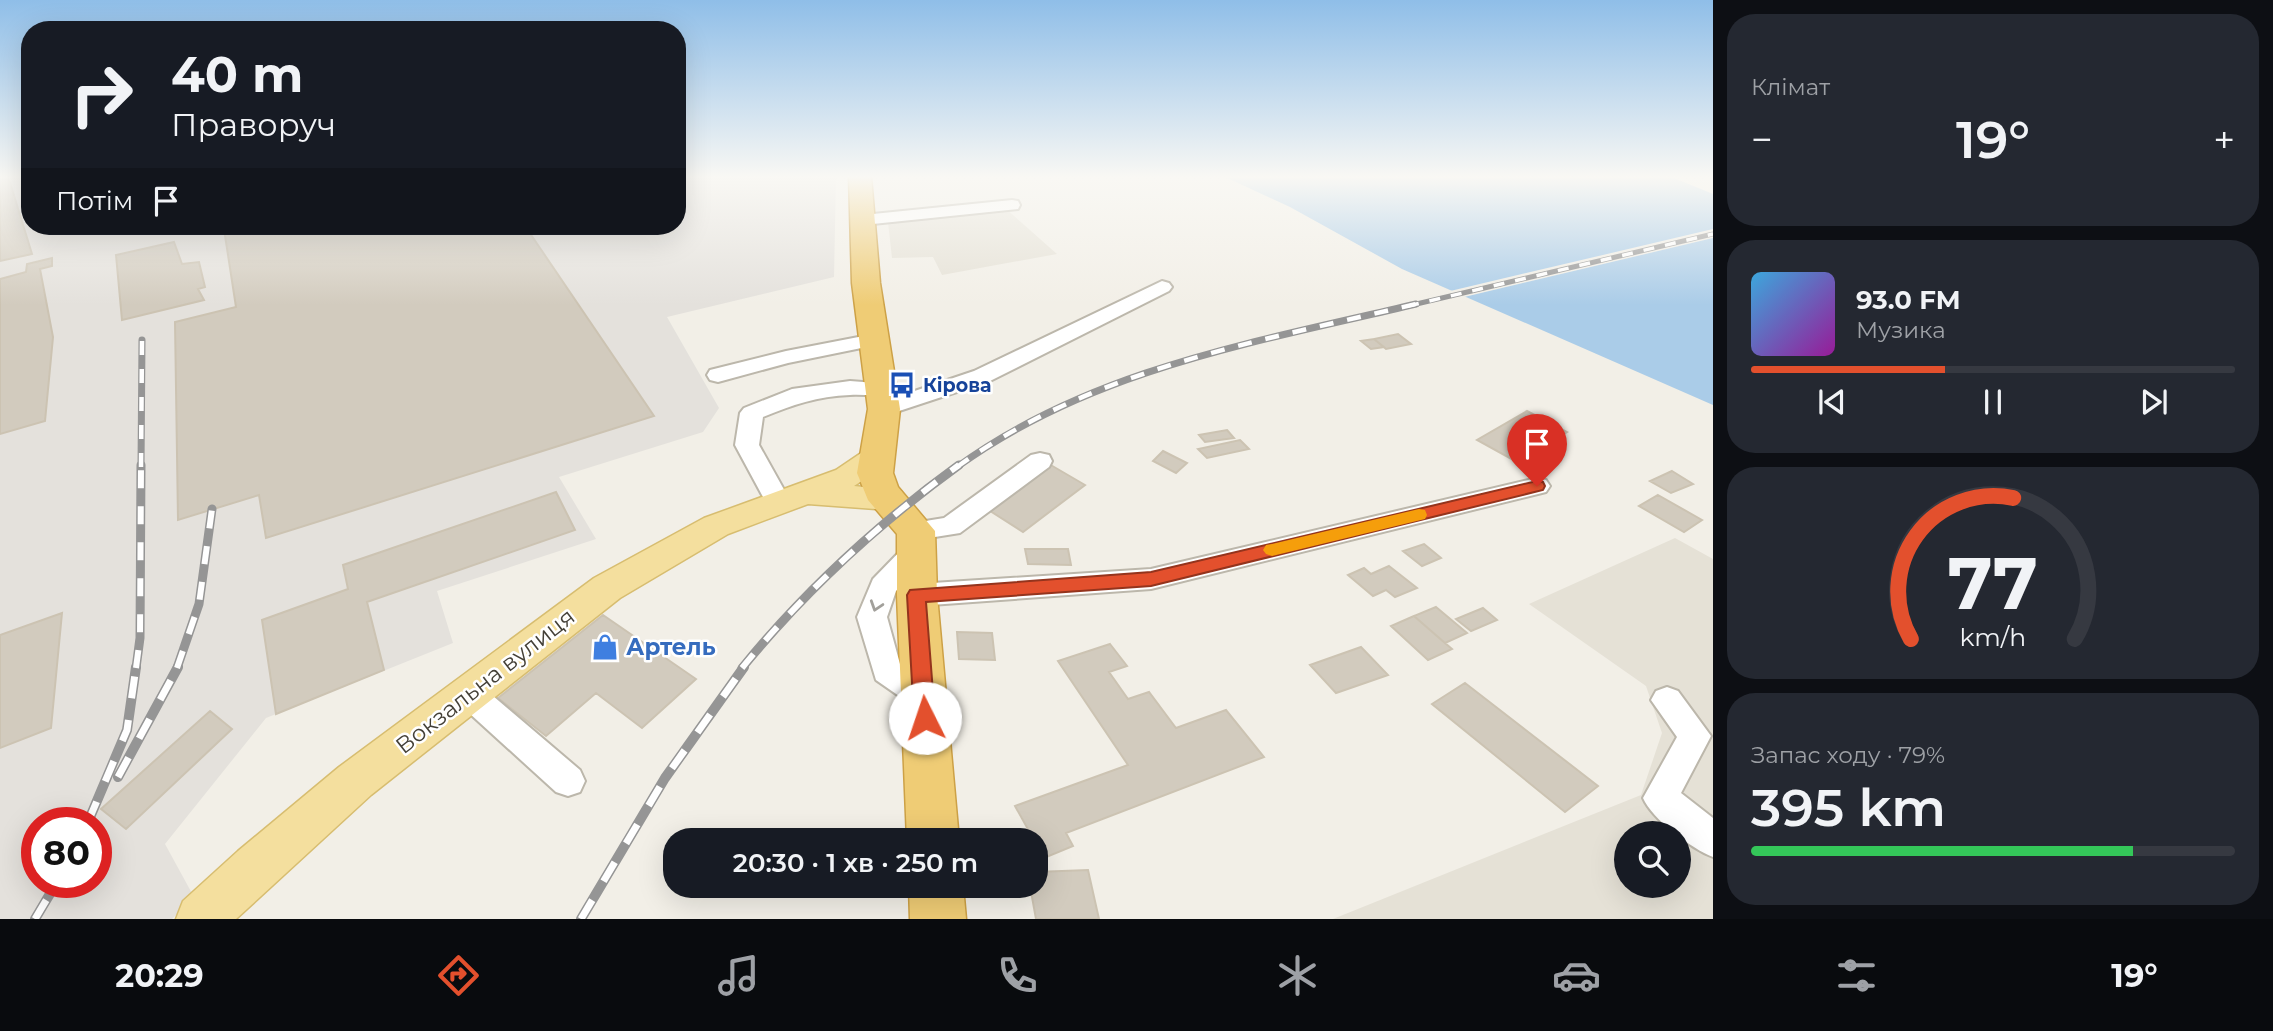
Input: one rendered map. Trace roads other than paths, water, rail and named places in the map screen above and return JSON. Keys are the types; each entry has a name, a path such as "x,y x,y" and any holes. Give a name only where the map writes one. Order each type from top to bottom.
{"highway":[{"path":"863,220 866,283 874,341 882,442 916,542 932,828"},
{"path":"937,898 938,919"}],"main road":[{"name":"Вокзальна вулиця","path":"791,499 882,442"},
{"name":"Вокзальна вулиця","path":"201,919 355,781 607,588 716,526 791,499 882,442"}],"lane":[{"path":"863,220 874,219"},
{"path":"791,499 747,445 752,413 800,394 849,388 882,442 982,376 1162,287"},
{"path":"719,375 786,357 874,341"},
{"path":"923,696 887,671 872,617 883,586 916,542 951,526 1041,461"},
{"path":"917,595 1151,579 1537,486"},
{"path":"468,693 568,781"},
{"path":"1667,700 1695,736 1660,798 1713,840"}],"water":[{"path":"1311,219 1713,219 1713,405 1402,269"}],"railway":[{"path":"1408,306 1713,234"},
{"path":"957,467 1009,433 1119,382 1236,346 1416,304"},
{"path":"141,467 142,340"},
{"path":"136,668 140,638 141,465"},
{"path":"742,668 791,612 844,560 900,510 959,465"},
{"path":"177,668 199,604 212,509"},
{"path":"94,807 127,730 136,667"},
{"path":"118,777 178,667"},
{"path":"581,919 665,778 744,667"},
{"path":"35,919 47,898"}],"place":[{"name":"Кірова","path":"902,385"},
{"name":"Артель","path":"605,647"}]}
